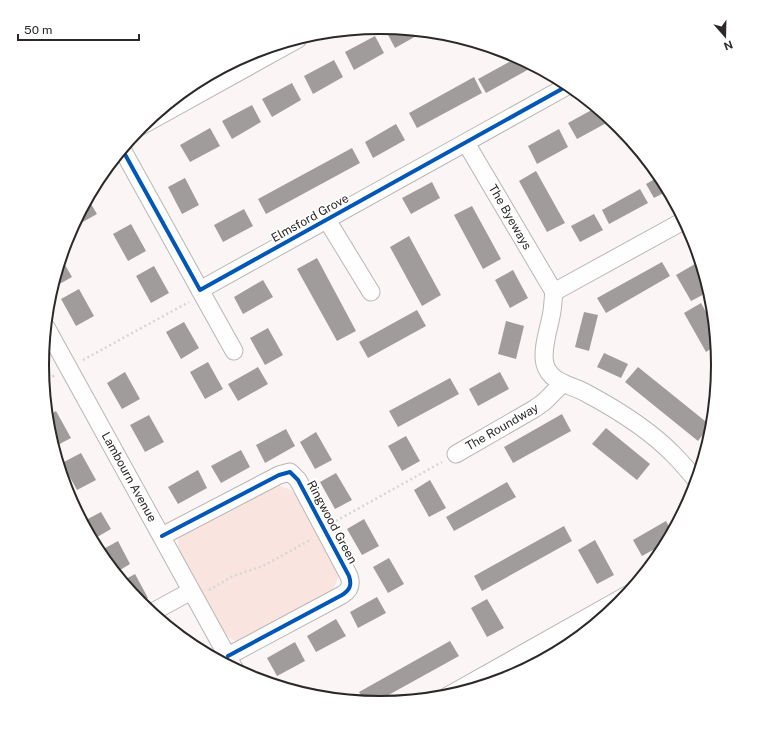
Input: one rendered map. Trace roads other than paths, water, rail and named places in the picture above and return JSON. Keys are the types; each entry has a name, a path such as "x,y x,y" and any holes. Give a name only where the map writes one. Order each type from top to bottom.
{"street":[{"path":"170,110 275,52"},
{"name":"Elmsford Grove","path":"200,290 563,89"},
{"name":"The Byeways","path":"466,143 554,292"},
{"path":"125,155 234,351"},
{"name":"Elmsford Grove","path":"327,220 371,292"},
{"path":"680,223 554,292 553,309 544,352 544,360 549,372 554,378 610,405 636,423 657,439 693,475"},
{"name":"Lambourn Avenue","path":"51,336 231,661"},
{"name":"The Roundway","path":"456,454 534,410 563,383"},
{"name":"Ringwood Green","path":"162,536 285,473 290,472 298,480 349,576 351,582 350,586 348,591 342,595 233,662"},
{"path":"157,610 191,591"},
{"path":"468,685 591,621"}]}
